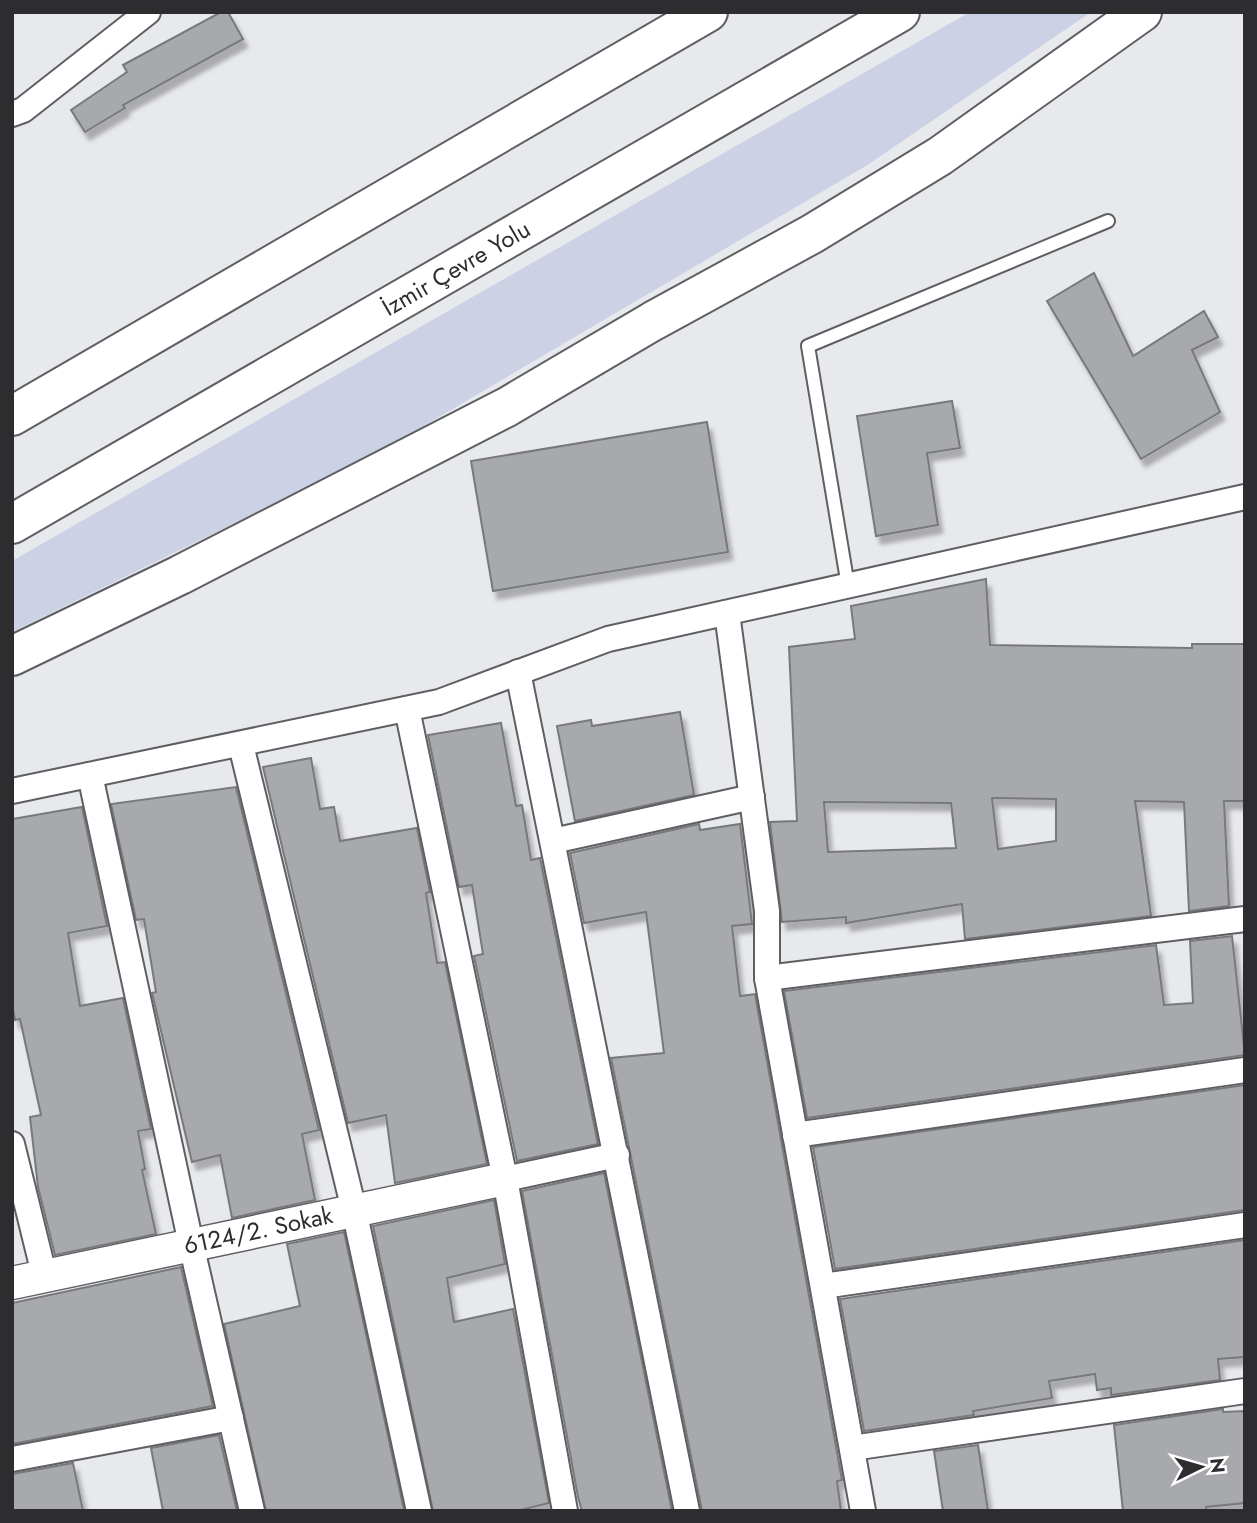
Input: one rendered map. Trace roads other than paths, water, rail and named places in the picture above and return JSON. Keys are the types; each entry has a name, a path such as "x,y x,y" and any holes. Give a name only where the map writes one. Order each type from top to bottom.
{"highway":[{"path":"12,416 708,12"},
{"name":"İzmir Çevre Yolu","path":"12,524 900,12"},
{"path":"12,656 180,575 507,407 653,321 812,234 940,156 1142,12"}],"street":[{"path":"12,114 23,110 148,12"},
{"path":"12,791 439,702 608,639 1245,497"},
{"path":"727,613 767,911 767,978 863,1511"},
{"path":"518,672 687,1511"},
{"path":"407,709 505,1179 565,1511"},
{"path":"241,745 354,1210 419,1511"},
{"path":"90,775 191,1244 252,1511"},
{"path":"553,841 752,797"},
{"path":"767,978 1245,919"},
{"path":"795,1135 1245,1070"},
{"path":"12,1144 45,1278"},
{"path":"505,1179 617,1154"},
{"name":"6124/2. Sokak","path":"12,1283 505,1179"},
{"path":"822,1286 1245,1225"},
{"path":"852,1448 1245,1391"},
{"path":"12,1459 231,1418"}],"lane":[{"path":"848,586 808,346 1108,221"}]}
